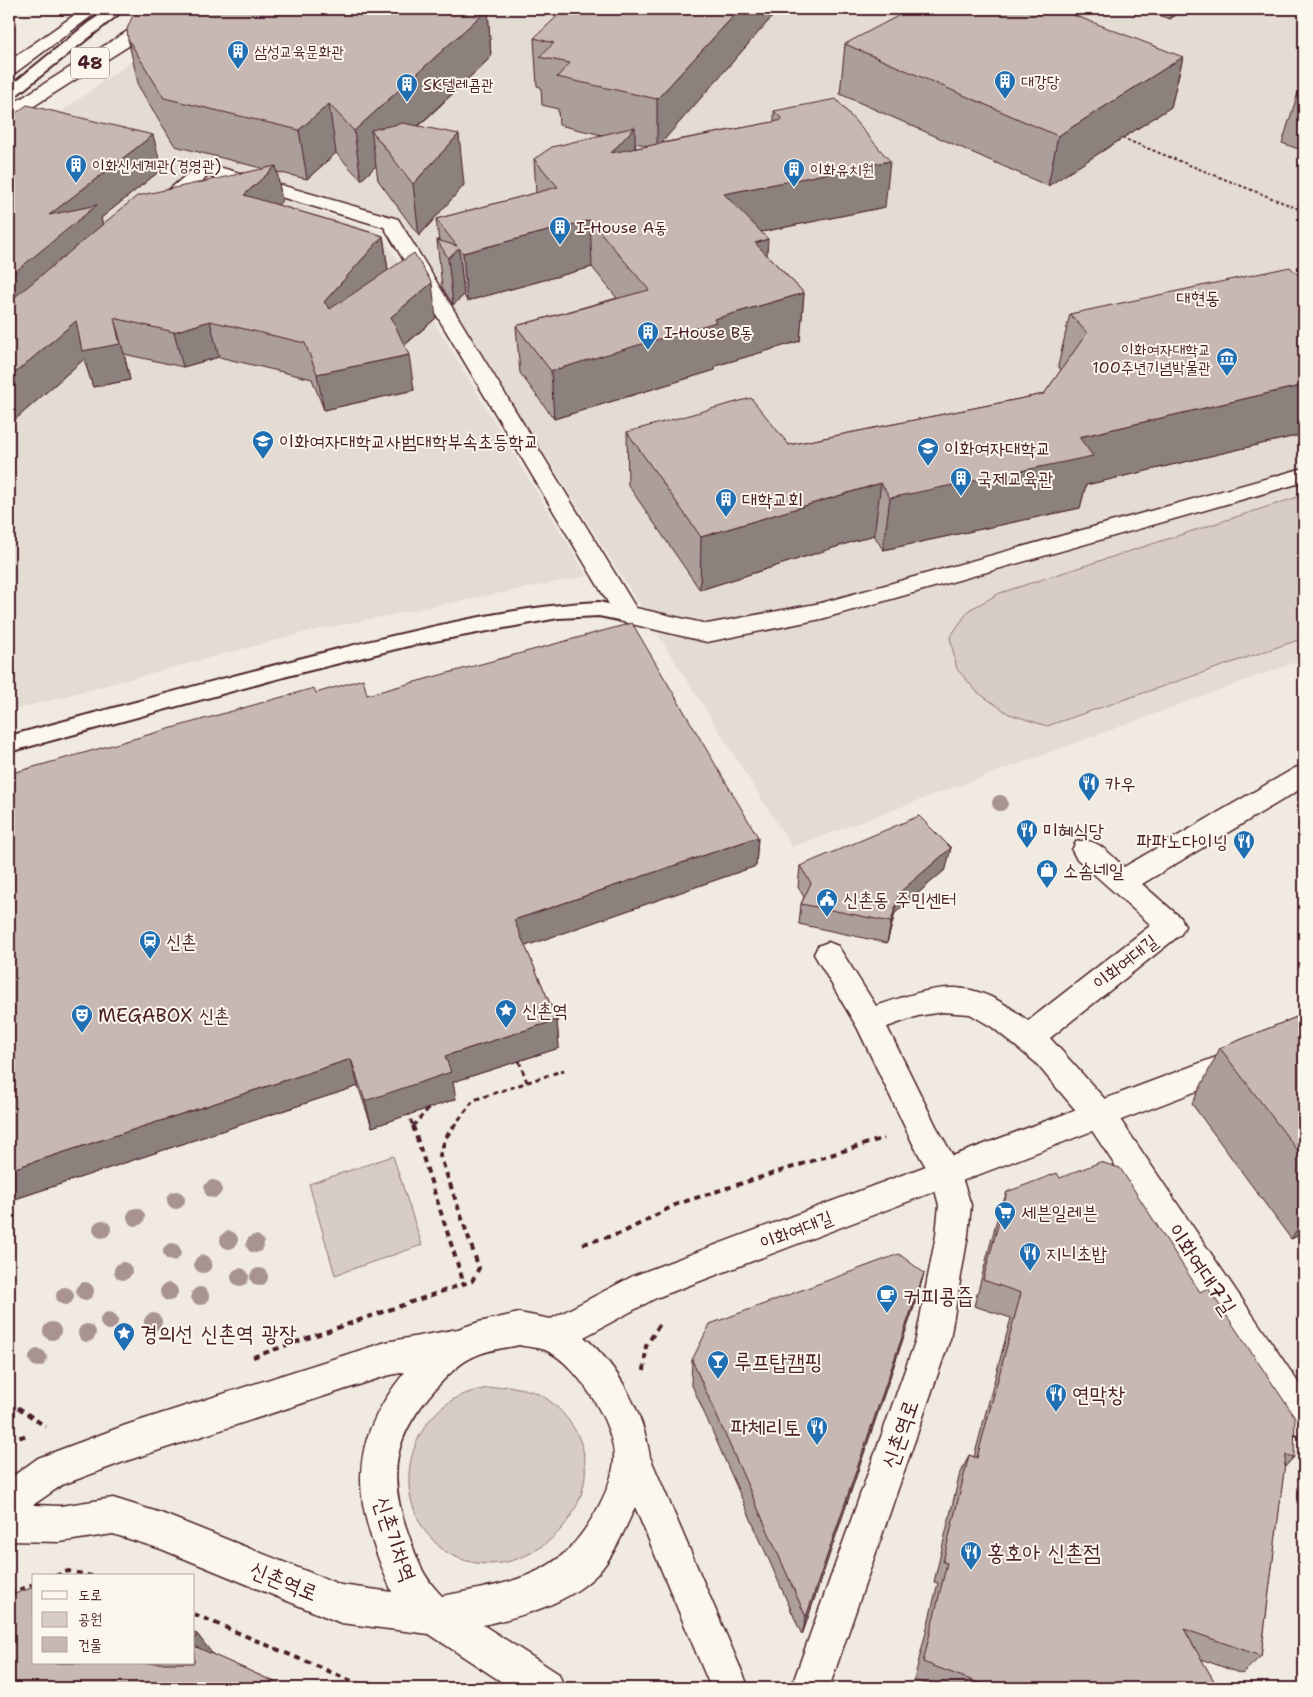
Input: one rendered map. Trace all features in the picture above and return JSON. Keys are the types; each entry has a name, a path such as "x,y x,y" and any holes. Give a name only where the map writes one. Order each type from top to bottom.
{"street":[{"name":"48","path":"9,69 93,9"},
{"name":"48","path":"9,114 132,36 169,9"},
{"path":"145,220 206,169 391,223 628,615 707,634 821,612 1304,475"},
{"path":"1122,882 1304,775"},
{"name":"이화여대길","path":"1028,1038 1171,926 1086,850"},
{"path":"828,954 869,1021 925,1136 946,1173"},
{"path":"869,1021 918,1004 942,1000 975,1002 1003,1018 1046,1053 1100,1116"},
{"name":"이화여대길","path":"552,1336 645,1288 1304,1037"},
{"name":"이화여대7길","path":"1100,1116 1304,1421"},
{"name":"신촌역로","path":"810,1688 933,1339 952,1235 955,1205 946,1173"},
{"name":"신촌기차역","path":"519,1329 552,1336 576,1350 600,1379 622,1423 632,1458 624,1490 588,1556 565,1576 545,1588 517,1597 435,1616 410,1587 386,1526 378,1495 377,1471 382,1442 392,1420 410,1392 436,1362 467,1342 519,1329"},
{"path":"9,1500 51,1471 126,1443 386,1358 467,1342"},
{"path":"632,1458 730,1688"},
{"name":"신촌역로","path":"9,1523 60,1524 112,1516 161,1531 341,1604 435,1616 545,1688"}],"lane":[{"path":"9,94 93,26 118,9"},
{"path":"9,744 295,667 408,640 558,611 599,608 628,615"}],"path":[{"path":"1122,138 1304,211"},
{"path":"519,1060 527,1082"},
{"path":"251,1357 472,1280 479,1268 440,1155 446,1137 474,1100 564,1070"},
{"path":"406,1106 464,1284"},
{"path":"412,1126 430,1107"},
{"path":"582,1244 622,1233 677,1204 887,1137"},
{"path":"643,1373 646,1346 661,1322"},
{"path":"9,1401 46,1427 56,1424"},
{"path":"60,1574 68,1571 82,1574"},
{"path":"9,1594 32,1585"},
{"path":"195,1614 368,1688"}],"shaded area":[{"name":"이화여자대학교","path":"205,9 1304,9 1304,659 792,847 397,219 205,163 9,327 9,149"},
{"name":"이화여자대학교사범대학부속초등학교","path":"228,181 381,233 587,576 310,631 9,711 9,344"}],"green space":[{"path":"1304,495 1304,638 1047,726 1009,714 977,692 957,669 950,637 969,610 1000,593"},
{"path":"393,1156 422,1245 335,1275 309,1184"},
{"path":"509,1386 528,1390 545,1397 566,1417 583,1450 584,1481 575,1509 557,1534 533,1552 504,1562 473,1563 443,1550 424,1529 411,1499 410,1466 420,1435 440,1409 467,1393"}],"building":[{"path":"140,9 488,9 354,131 329,104 299,130 164,98 128,39 127,29 133,15"},
{"path":"565,9 740,9 657,99 557,77 570,63 539,57 554,43 534,38"},
{"path":"911,9 1058,9 1183,57 1058,136 845,44"},
{"path":"1304,87 1304,95 1298,93"},
{"path":"836,99 890,161 724,194 768,239 755,243 804,293 714,319 716,322 551,371 516,326 649,290 590,220 463,253 459,248 448,258 437,240 457,246 436,219 558,187 534,159 552,147 635,127 611,153 783,120 774,111"},
{"path":"27,105 153,135 49,215 97,205 9,277 9,118"},
{"path":"403,123 459,134 413,184 371,130"},
{"path":"276,166 244,195 383,236 324,302 330,309 414,253 432,283 391,317 409,355 317,374 305,343 210,321 174,332 114,318 120,344 82,351 76,321 9,378 9,302 137,196"},
{"path":"1290,267 1304,281 1304,385 1079,437 1093,456 890,498 881,483 701,537 627,432 751,398 789,445 1044,394 1087,333 1070,314"},
{"path":"632,623 758,837 514,920 557,1020 445,1056 451,1072 365,1101 351,1059 9,1170 9,774 314,688 316,693 363,679 367,695"},
{"path":"919,816 951,848 899,893 891,922 801,904 811,883 800,866"},
{"path":"1304,1014 1304,1159 1220,1048"},
{"path":"1100,1162 1120,1168 1200,1292 1208,1288 1295,1417 1294,1457 1286,1455 1261,1656 1184,1629 1218,1688 992,1688 923,1662 947,1563 943,1562 969,1455 977,1458 1021,1293 983,1280 1007,1192 1057,1173 1060,1178"},
{"path":"899,1254 924,1273 806,1617 692,1360 710,1324"},
{"path":"32,1588 32,1664 195,1664 195,1646 288,1688 25,1688 9,1681 9,1596"}],"place":[{"name":"삼성교육문화관","path":"238,70"},
{"name":"대강당","path":"1005,100"},
{"name":"SK텔레콤관","path":"407,103"},
{"name":"이화신세계관(경영관)","path":"76,184"},
{"name":"이화유치원","path":"794,188"},
{"name":"I-House A동","path":"560,246"},
{"name":"I-House B동","path":"648,351"},
{"name":"이화여자대학교 100주년기념박물관","path":"1227,377"},
{"name":"이화여자대학교사범대학부속초등학교","path":"263,460"},
{"name":"이화여자대학교","path":"928,467"},
{"name":"국제교육관","path":"961,497"},
{"name":"대학교회","path":"726,518"},
{"name":"카우","path":"1089,802"},
{"name":"미혜식당","path":"1027,849"},
{"name":"파파노다이닝","path":"1244,860"},
{"name":"소솜네일","path":"1047,889"},
{"name":"신촌동 주민센터","path":"827,918"},
{"name":"신촌","path":"150,960"},
{"name":"신촌역","path":"506,1029"},
{"name":"MEGABOX 신촌","path":"82,1034"},
{"name":"세븐일레븐","path":"1005,1231"},
{"name":"지니초밥","path":"1030,1272"},
{"name":"커피콩즙","path":"887,1314"},
{"name":"경의선 신촌역 광장","path":"124,1352"},
{"name":"루프탑캠핑","path":"718,1380"},
{"name":"연막창","path":"1056,1413"},
{"name":"파체리토","path":"817,1446"},
{"name":"홍호아 신촌점","path":"971,1571"}],"district":[{"name":"대현동","path":"1198,298"}]}
